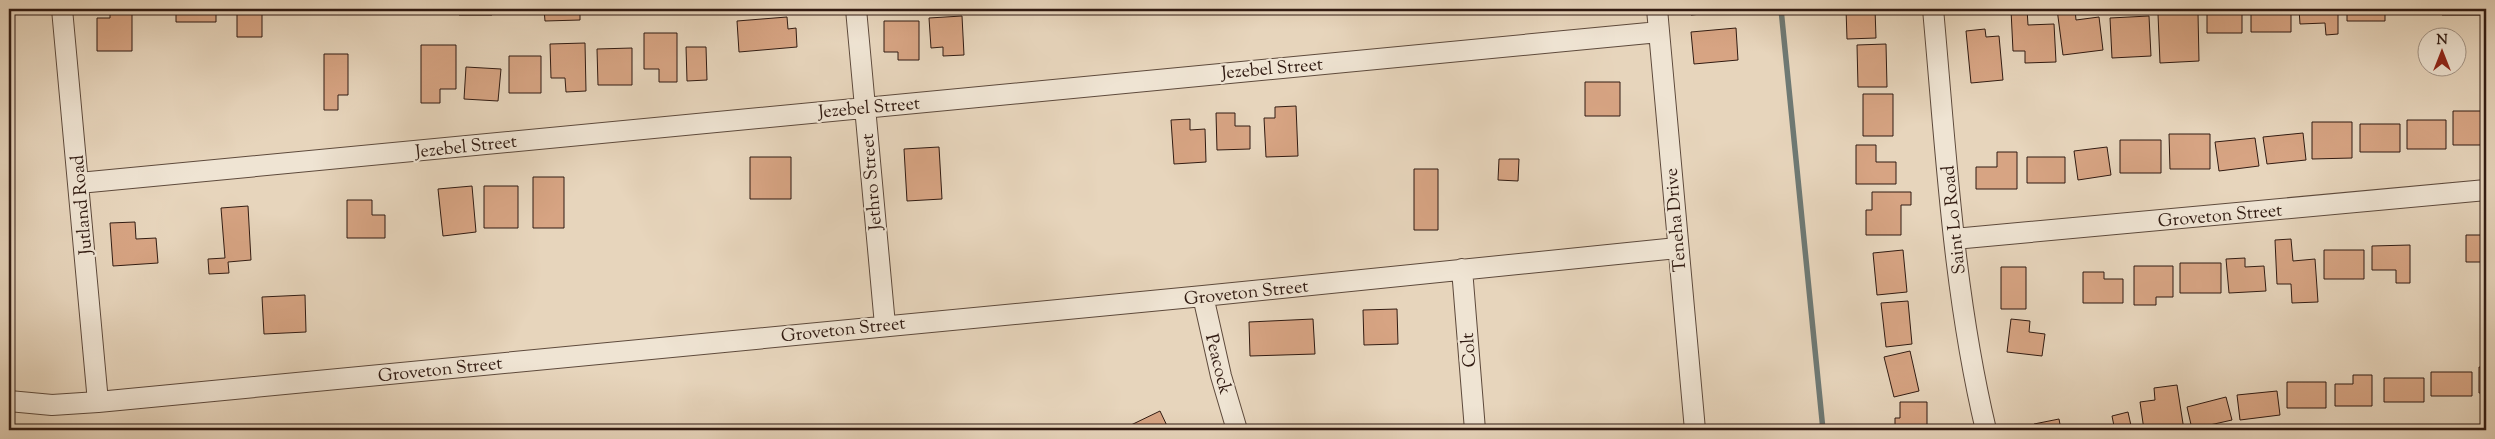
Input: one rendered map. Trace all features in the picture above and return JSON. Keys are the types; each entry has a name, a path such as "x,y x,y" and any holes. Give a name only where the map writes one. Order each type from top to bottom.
{"street":[{"name":"Jutland Road","path":"62,9 80,183 98,402"},
{"name":"Jethro Street","path":"856,9 885,325"},
{"name":"Teneha Drive","path":"1657,9 1677,248 1695,430"},
{"name":"Saint Lo Road","path":"1934,9 1954,239 1976,387 1986,430"},
{"name":"Jezebel Street","path":"80,183 1659,32"},
{"name":"Groveton Street","path":"1954,239 2486,190"},
{"name":"Groveton Street","path":"9,401 52,405 98,402 1202,296 1677,248"},
{"name":"Colt","path":"1462,269 1475,430"},
{"name":"Peacock","path":"1202,296 1221,376 1237,430"}],"lane":[{"path":"1310,9 1329,9"}],"building":[{"path":"110,9 132,9 132,51 97,51 97,18 110,18"},
{"path":"176,9 216,9 216,22 176,22"},
{"path":"237,9 262,9 262,37 237,37"},
{"path":"459,9 492,9 492,15 459,15"},
{"path":"544,9 580,9 580,20 545,21"},
{"path":"1690,9 1734,9 1734,11 1691,15"},
{"path":"1846,9 1875,9 1876,38 1847,39"},
{"path":"2027,9 2028,25 2054,24 2056,62 2025,63 2025,51 2013,51 2011,10"},
{"path":"2057,9 2075,9 2076,20 2099,17 2103,50 2063,55"},
{"path":"2207,9 2242,9 2242,33 2207,33"},
{"path":"2251,9 2291,9 2291,32 2251,32"},
{"path":"2299,9 2338,9 2338,34 2326,35 2325,23 2300,24"},
{"path":"2347,9 2385,9 2385,21 2347,21"},
{"path":"2442,9 2480,9 2480,15 2442,15"},
{"path":"2198,13 2199,61 2160,63 2158,14"},
{"path":"962,16 964,55 943,56 943,47 931,48 929,18"},
{"path":"2149,16 2151,56 2112,58 2110,18"},
{"path":"787,17 788,29 796,28 797,47 739,52 737,21"},
{"path":"884,21 919,21 919,60 898,60 898,52 884,52"},
{"path":"1736,28 1738,60 1694,64 1691,32"},
{"path":"1985,29 1986,37 1999,36 2003,80 1971,83 1966,31"},
{"path":"644,33 677,33 677,82 659,82 659,69 644,69"},
{"path":"585,43 586,91 566,92 565,78 551,78 550,44"},
{"path":"1886,44 1887,87 1858,87 1857,45"},
{"path":"421,45 456,45 456,89 440,89 440,103 421,103"},
{"path":"686,47 706,47 707,80 687,81"},
{"path":"632,48 632,85 598,85 597,49"},
{"path":"324,54 348,54 348,95 338,95 338,110 324,110"},
{"path":"509,56 541,56 541,93 509,93"},
{"path":"466,67 501,69 498,101 464,99"},
{"path":"1585,82 1620,82 1620,116 1585,116"},
{"path":"1863,94 1893,94 1893,136 1863,136"},
{"path":"1296,106 1298,156 1266,157 1264,118 1275,118 1275,107"},
{"path":"2453,111 2486,111 2486,145 2453,145"},
{"path":"1216,113 1235,113 1235,126 1250,126 1250,149 1217,150"},
{"path":"1190,119 1190,130 1205,129 1206,162 1174,164 1171,120"},
{"path":"2407,120 2446,120 2446,149 2407,149"},
{"path":"2312,122 2352,122 2352,158 2312,159"},
{"path":"2360,124 2400,124 2400,152 2360,152"},
{"path":"2303,133 2306,160 2267,164 2263,137"},
{"path":"2169,134 2210,134 2210,169 2170,169"},
{"path":"2255,138 2259,166 2219,171 2215,142"},
{"path":"2120,140 2161,140 2161,173 2120,173"},
{"path":"1856,145 1876,145 1876,162 1896,162 1896,184 1856,184"},
{"path":"939,147 942,199 907,201 904,149"},
{"path":"2107,147 2111,175 2078,180 2074,151"},
{"path":"1997,152 2017,152 2017,189 1976,189 1976,167 1997,167"},
{"path":"750,157 791,157 791,199 750,199"},
{"path":"2027,157 2065,157 2065,183 2027,183"},
{"path":"1499,159 1519,159 1518,181 1498,180"},
{"path":"1414,169 1438,169 1438,230 1414,230"},
{"path":"533,177 564,177 564,228 533,228"},
{"path":"472,186 476,232 443,236 438,189"},
{"path":"484,186 518,186 518,228 484,228"},
{"path":"1872,192 1911,192 1911,205 1901,205 1901,235 1866,235 1866,210 1872,210"},
{"path":"347,200 372,200 372,215 385,215 385,238 347,238"},
{"path":"248,206 251,260 228,262 229,273 209,274 208,259 225,258 221,208"},
{"path":"135,222 136,239 156,238 158,263 113,266 110,223"},
{"path":"2466,235 2486,235 2486,262 2466,262"},
{"path":"2291,239 2293,261 2315,259 2318,302 2292,303 2291,284 2277,284 2275,240"},
{"path":"2410,245 2410,283 2396,283 2396,270 2372,270 2372,246"},
{"path":"1903,250 1907,292 1877,295 1873,253"},
{"path":"2324,250 2364,250 2364,279 2324,279"},
{"path":"2245,258 2245,267 2264,266 2266,291 2229,293 2226,259"},
{"path":"2180,263 2221,263 2221,293 2180,293"},
{"path":"2134,266 2173,266 2173,297 2156,297 2156,305 2134,305"},
{"path":"2001,267 2026,267 2026,309 2001,309"},
{"path":"2083,272 2104,272 2104,279 2123,279 2123,303 2083,303"},
{"path":"305,295 306,332 264,334 262,297"},
{"path":"1908,301 1912,344 1886,347 1881,303"},
{"path":"1397,309 1398,344 1364,345 1363,310"},
{"path":"1313,319 1315,354 1250,356 1249,322"},
{"path":"2011,319 2030,321 2029,332 2045,334 2042,356 2007,352"},
{"path":"1910,351 1919,391 1894,397 1884,357"},
{"path":"2479,367 2486,367 2486,393 2479,393"},
{"path":"2431,372 2472,372 2472,396 2431,396"},
{"path":"2353,375 2372,375 2372,406 2335,406 2335,384 2353,384"},
{"path":"2384,378 2424,378 2424,402 2384,402"},
{"path":"2287,382 2326,382 2326,408 2287,408"},
{"path":"2177,385 2184,430 2144,430 2140,402 2155,400 2154,388"},
{"path":"2277,391 2280,415 2240,420 2237,395"},
{"path":"2226,397 2232,420 2192,429 2187,407"},
{"path":"1900,402 1927,402 1927,430 1895,430 1895,418 1900,418"},
{"path":"1160,411 1169,430 1133,430 1131,425"},
{"path":"2128,412 2132,430 2097,430 2114,426 2112,416"},
{"path":"2059,419 2061,430 2035,430 2034,424"}],"waterway":[{"path":"1781,9 1823,430"}]}
